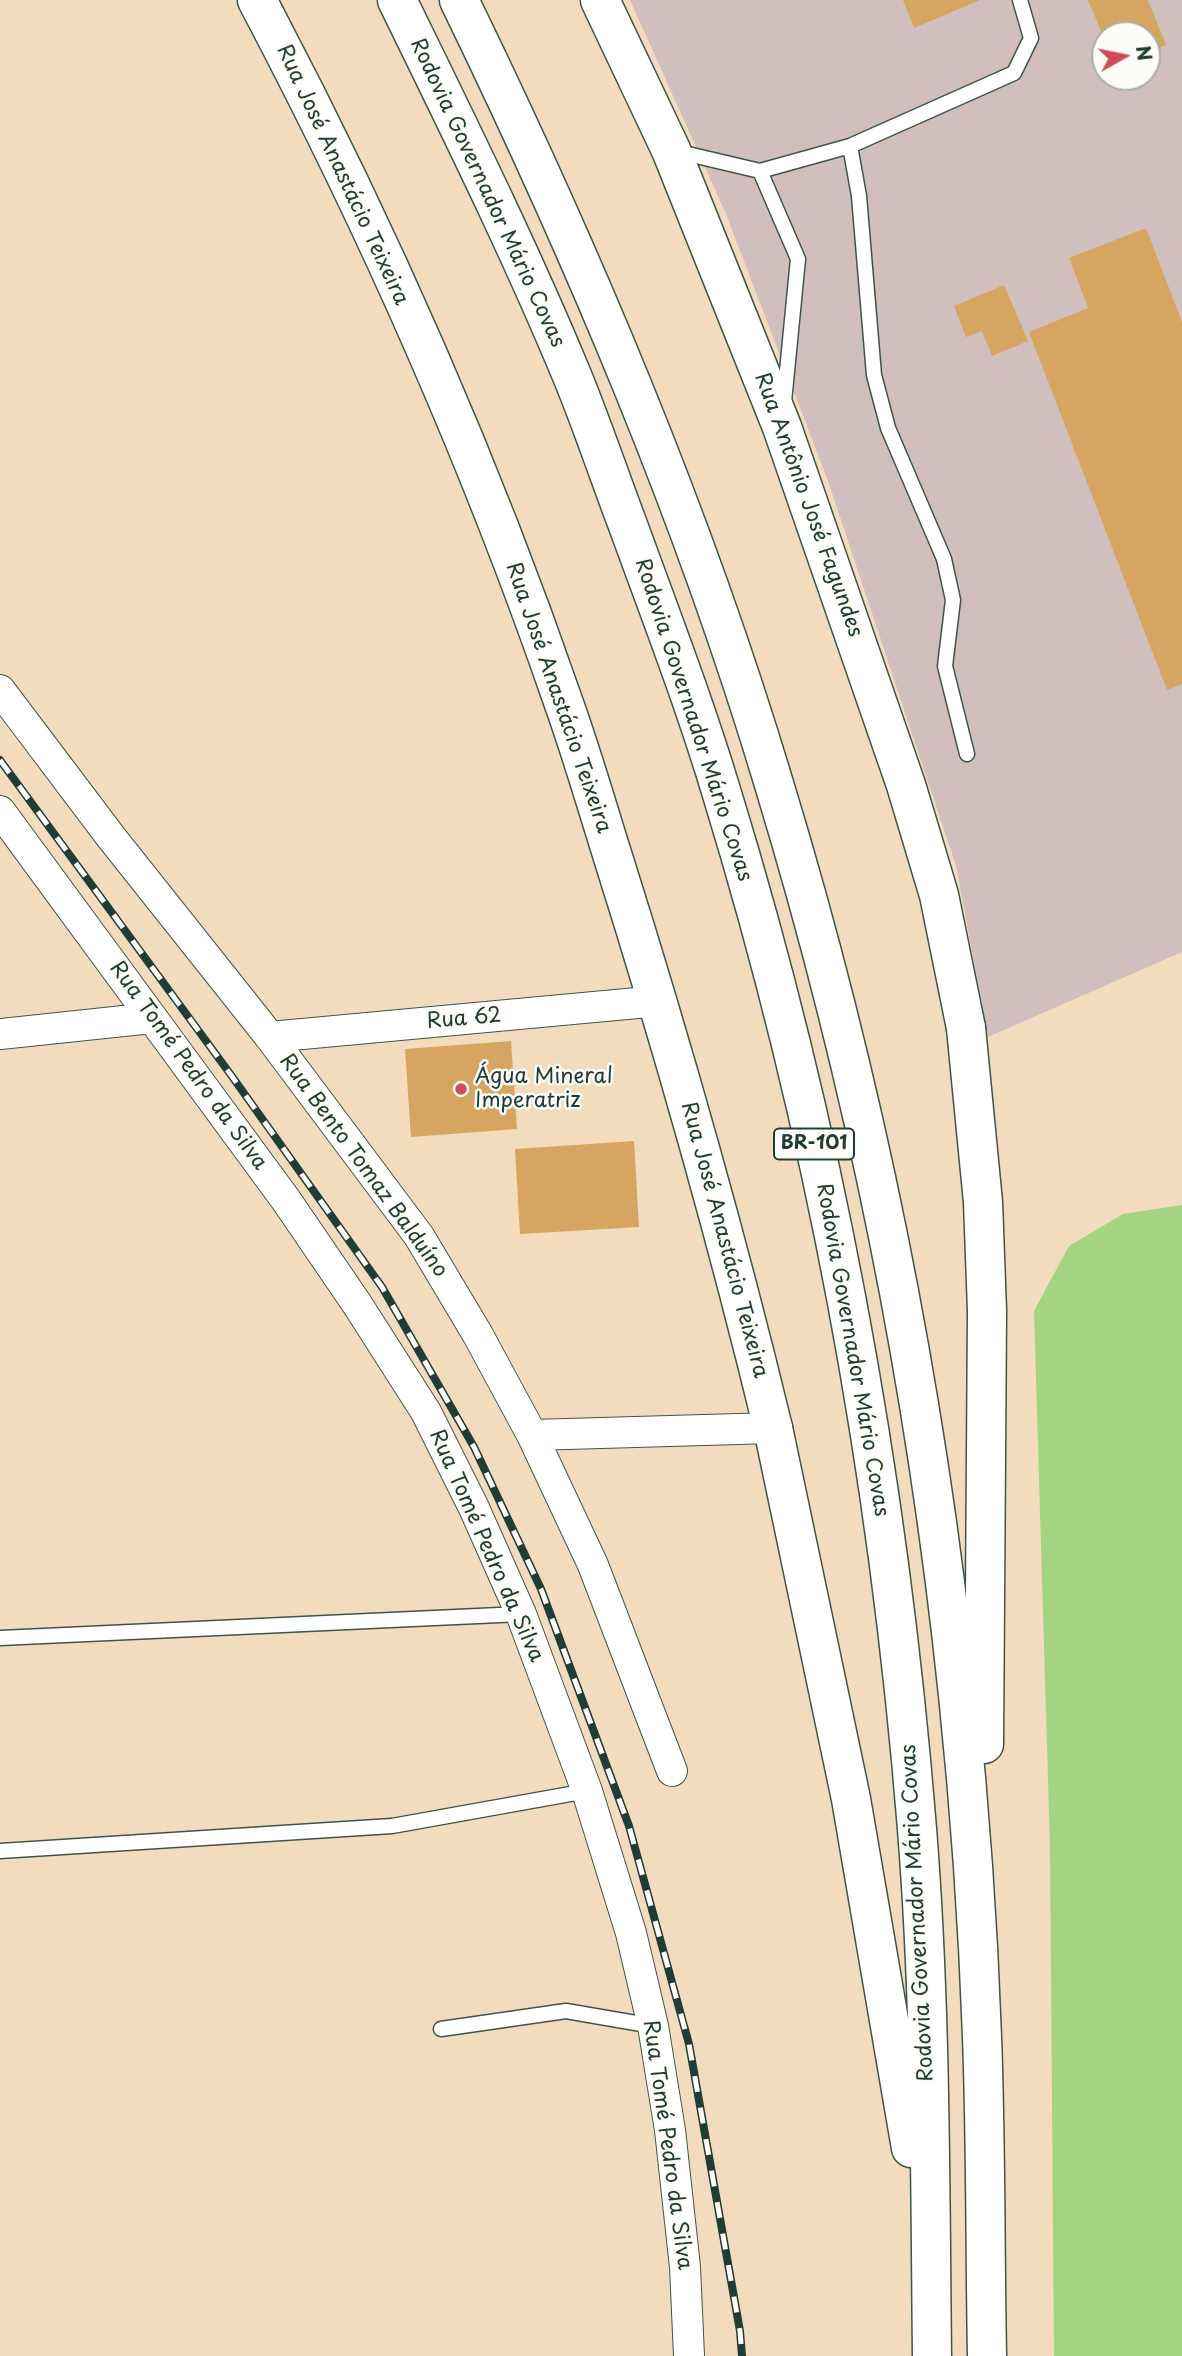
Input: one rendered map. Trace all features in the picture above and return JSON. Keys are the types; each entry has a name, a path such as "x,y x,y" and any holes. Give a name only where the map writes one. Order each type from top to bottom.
{"main road":[{"name":"Rua José Anastácio Teixeira","path":"257,0 347,179 470,457 564,702 659,1001 708,1172 773,1428 851,1799 931,2265"},
{"name":"Rodovia Governador Mário Covas","path":"397,0 488,185 574,381 656,601 721,791 780,1000 832,1220 871,1444 899,1648 917,1830 928,2010 932,2356"},
{"name":"BR-101","path":"459,0 578,257 651,433 719,617 773,780 818,934 856,1084 915,1388 940,1548 958,1693 972,1853 982,2040 987,2356"},
{"name":"Rua Antônio José Fagundes","path":"600,0 671,150 782,427 906,785 939,895 966,1028 982,1202 987,1311 982,2040"}],"street":[{"name":"Rua Bento Tomaz Balduíno","path":"0,690 111,837 270,1037 419,1236 478,1335 532,1435 593,1565 672,1771"},
{"name":"Rua Tomé Pedro da Silva","path":"0,811 286,1200 357,1304 426,1412 474,1508 521,1614 587,1791 631,1933 653,2026 670,2130 685,2267 689,2356"},
{"name":"Rua 62","path":"270,1037 659,1001"},
{"path":"0,1034 152,1018"},
{"path":"532,1435 773,1428"}],"lane":[{"path":"671,150 760,171 850,146 1014,73 1031,38 1020,0"},
{"path":"850,146 859,196 874,375 888,428 944,559 953,600 945,666 967,754"},
{"path":"760,171 797,259 782,427"},
{"path":"0,1638 521,1614"},
{"path":"0,1851 391,1826 587,1791"},
{"path":"440,2029 566,2011 653,2026"}],"shaded area":[{"path":"630,0 1182,0 1182,952 988,1037 956,866 828,481 726,214"}],"green space":[{"path":"1182,1205 1182,2356 1054,2356 1050,1847 1034,1311 1069,1246 1123,1214"}],"building":[{"path":"903,0 980,0 914,28"},
{"path":"1088,0 1148,0 1156,21 1097,21"},
{"path":"1161,32 1166,45 1161,47"},
{"path":"1146,228 1182,322 1182,684 1167,690 1029,332 1088,308 1069,258"},
{"path":"1004,285 1028,341 992,356 982,331 966,337 954,306"},
{"name":"Água Mineral Imperatriz","path":"511,1041 517,1129 411,1137 405,1049"},
{"path":"634,1141 639,1227 520,1234 515,1149"}],"railway":[{"path":"0,760 231,1075 382,1287 474,1447 541,1589 629,1826 689,2044 740,2331 742,2356"}],"place":[{"name":"Água Mineral Imperatriz","path":"461,1089"}]}
